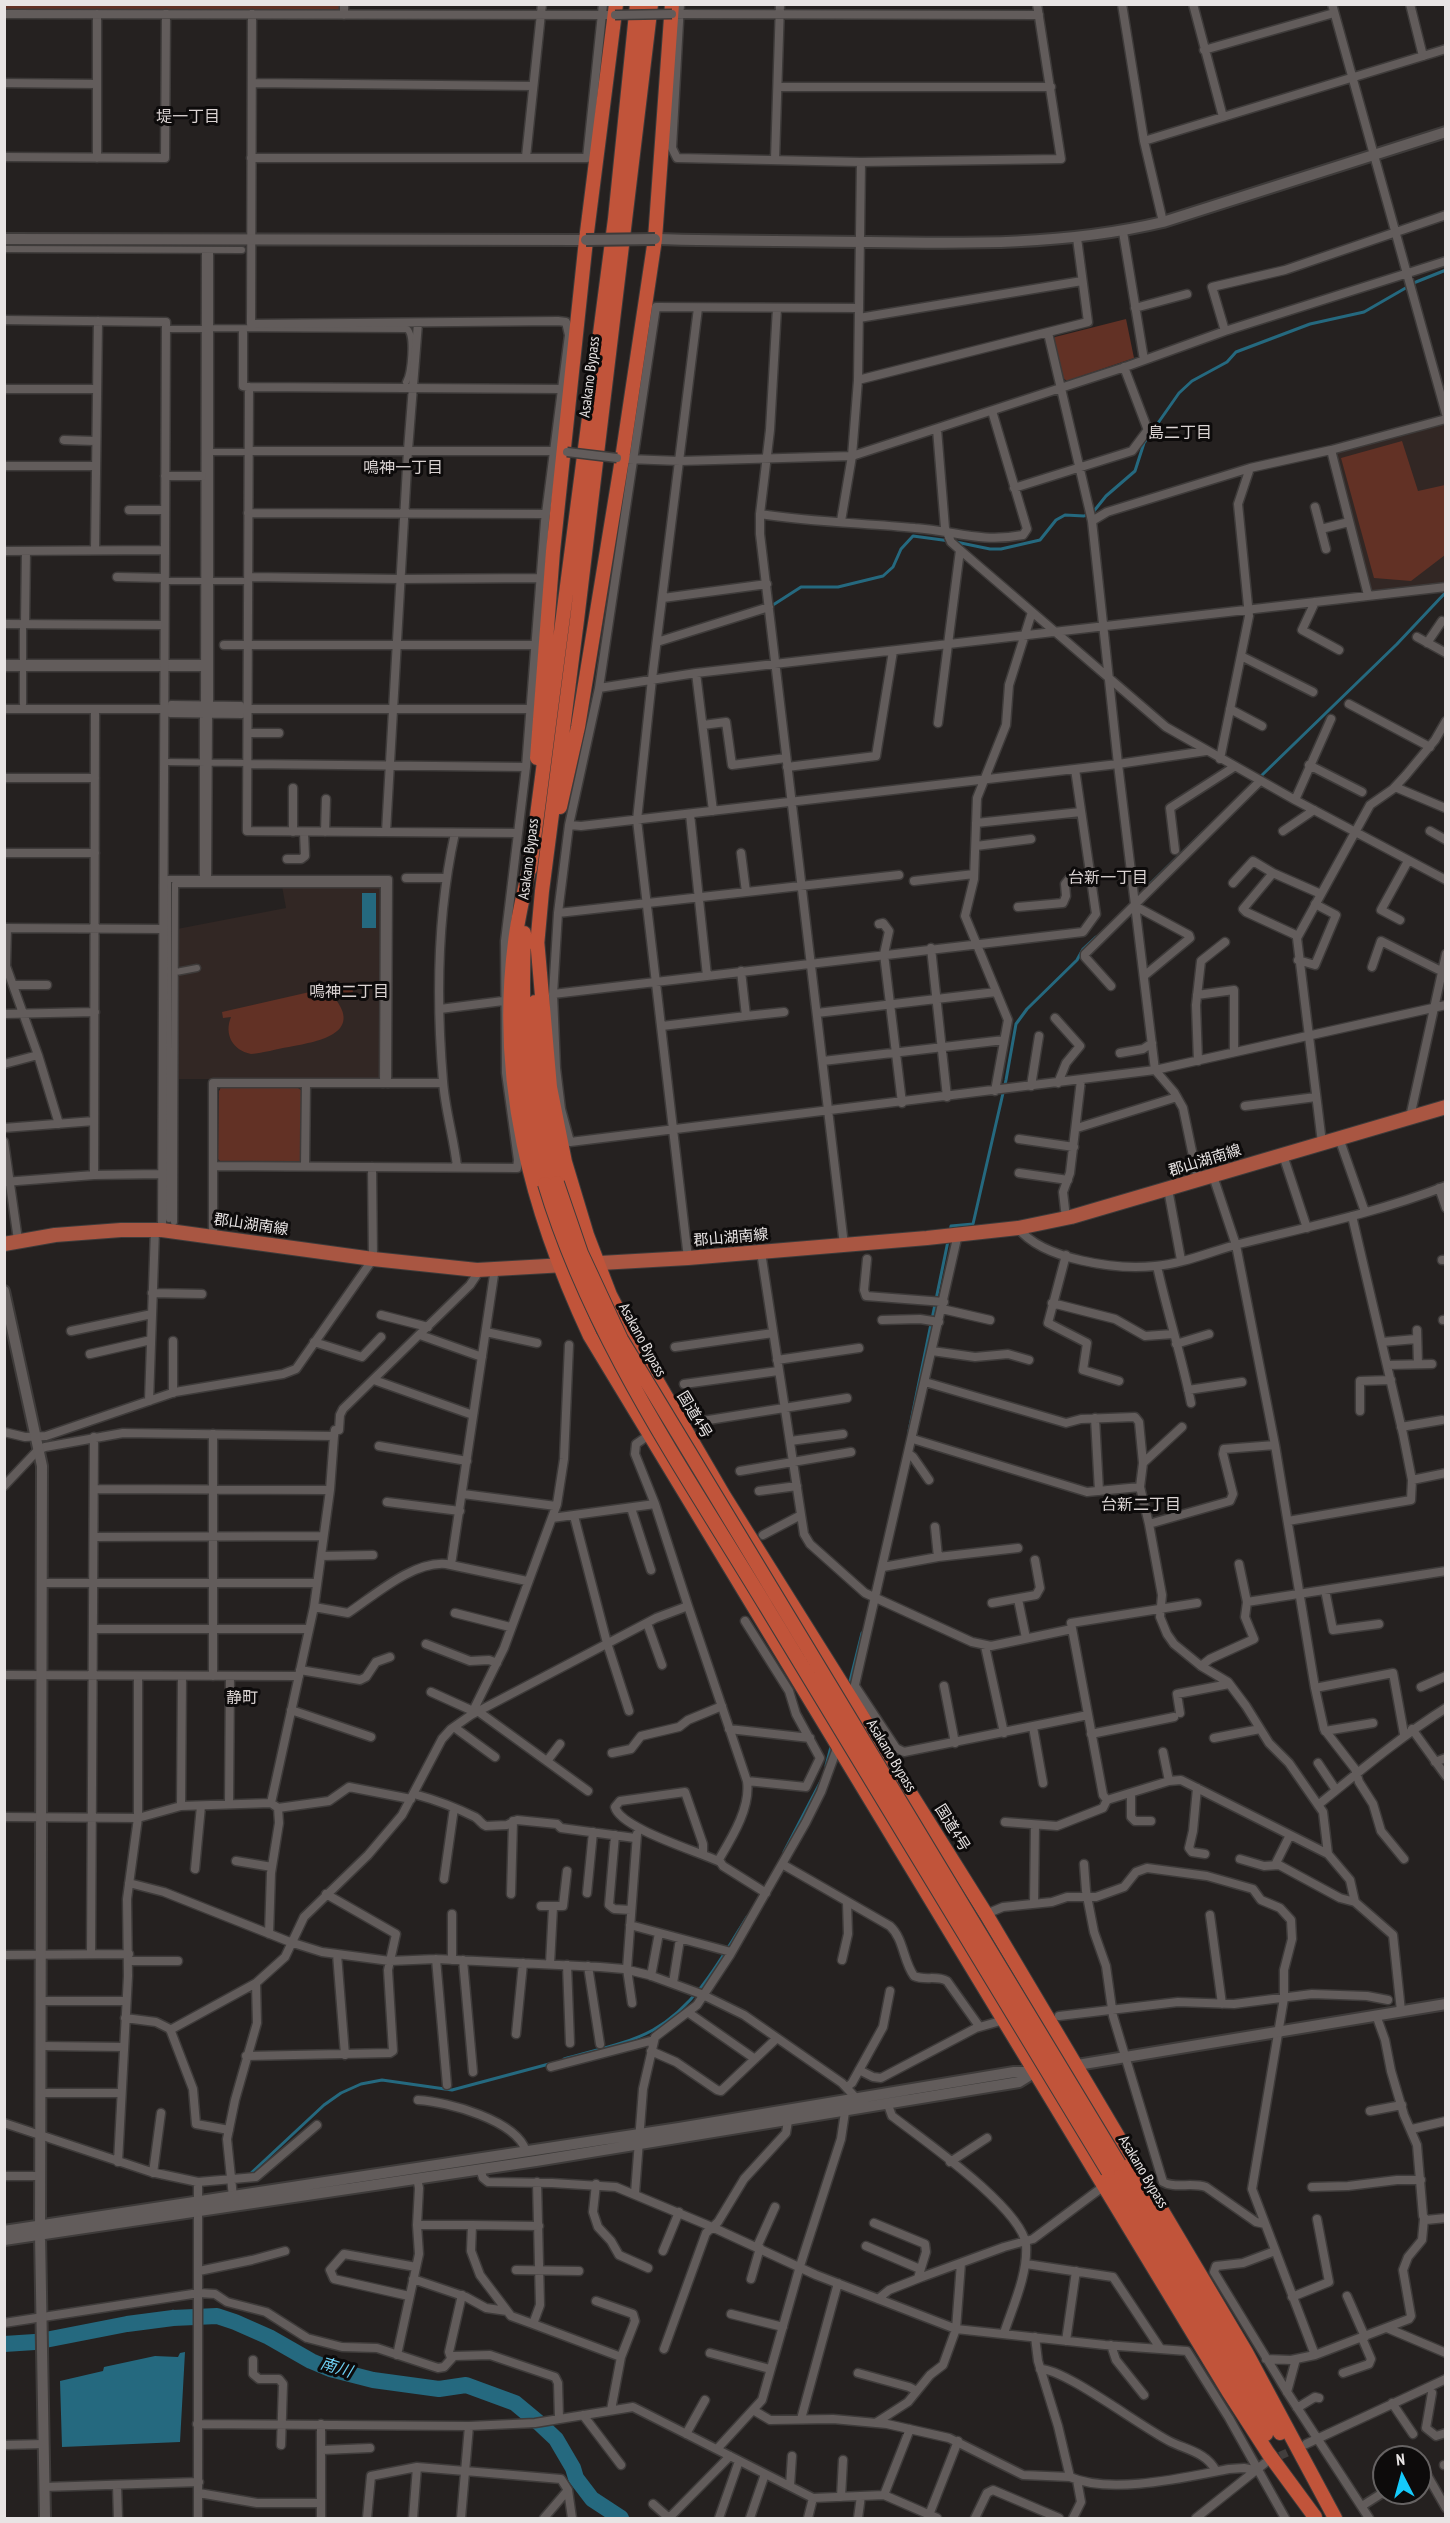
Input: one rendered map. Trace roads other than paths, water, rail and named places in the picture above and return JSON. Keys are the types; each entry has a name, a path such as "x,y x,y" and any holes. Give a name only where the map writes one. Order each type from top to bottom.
{"highway":[{"name":"Asakano Bypass","path":"637,4 615,219 565,595 559,664 534,835 524,932 522,1035 529,1103 569,1257 611,1346 688,1479 1113,2168 1334,2518"},
{"name":"Asakano Bypass","path":"551,1184 534,1021 537,939 651,4"},
{"path":"542,891 578,727 624,459 655,239 676,9"},
{"path":"534,835 536,768 547,611 562,452 611,12"},
{"path":"531,861 515,940 510,1010 517,1103 527,1163 558,1265 590,1336 836,1750 1004,2020 1228,2391 1268,2453 1315,2518"},
{"name":"国道4号","path":"537,939 554,1115 575,1196 610,1295 659,1389 759,1541 853,1693 1246,2352 1334,2518"},
{"name":"Asakano Bypass","path":"1113,2168 1315,2518"}],"main road":[{"name":"郡山湖南線","path":"11,1242 165,1225 213,1236 373,1259 477,1270 688,1258 844,1245 1018,1228 1066,1218 1446,1107"}],"street":[{"path":"344,4 344,15"},
{"path":"473,4 473,14"},
{"path":"603,4 611,12"},
{"path":"775,159 780,4"},
{"path":"931,4 931,14"},
{"path":"676,9 672,148 674,156 680,159 861,162 1061,159 1037,4"},
{"path":"1122,4 1144,141 1163,222"},
{"path":"1193,4 1223,117"},
{"path":"1410,4 1423,56"},
{"path":"526,157 541,9"},
{"path":"4,14 344,15 473,14 541,9 611,12 676,9 780,15 1038,15"},
{"path":"1092,521 1107,512 1250,468 1330,450 1446,417 1333,9 1204,50"},
{"path":"251,158 587,158 611,12"},
{"path":"97,14 97,158"},
{"path":"4,157 165,158 166,14"},
{"path":"214,1166 517,1168 518,1160 506,1073 503,1002 505,941 526,767 546,514 562,452 561,389 569,335 565,321 250,324 252,14"},
{"path":"1144,141 1446,49"},
{"path":"4,83 97,84"},
{"path":"252,83 534,86"},
{"path":"779,87 1051,87"},
{"path":"4,239 655,239 776,243 1011,243 1123,232 1163,222 1446,132"},
{"path":"841,521 852,456 858,380 861,162"},
{"path":"1225,331 1212,288 1285,270 1446,215"},
{"path":"1123,232 1144,360"},
{"path":"858,380 1088,322 1077,238"},
{"path":"4,249 242,250"},
{"path":"207,250 207,704"},
{"path":"210,452 408,450 562,452 624,459 680,461 852,456 1124,367 1225,331 1446,261"},
{"path":"1082,281 859,313 777,308 656,307 624,459 599,688 569,825 558,913 553,994 556,1068 561,1109 570,1142 1155,1070 1446,1005"},
{"path":"1135,308 1186,294"},
{"path":"688,1258 637,820 698,308"},
{"path":"777,308 768,458 760,514 775,665 844,1245"},
{"path":"4,320 166,322 164,666 169,709 165,762 161,1174 165,1225"},
{"path":"94,550 98,321"},
{"path":"409,384 418,323"},
{"path":"166,328 407,329 412,336 408,450 386,832"},
{"path":"207,328 210,452 204,665 207,704"},
{"path":"243,332 243,386 409,384 561,389"},
{"path":"1048,333 1092,521 1108,680 1155,1070 1183,1108 1198,1180"},
{"path":"1014,488 1079,466 1087,467 1132,451 1148,432 1124,367"},
{"path":"249,387 248,645 244,709 248,733 248,831 517,833"},
{"path":"4,390 96,389"},
{"path":"760,514 797,520 841,521 931,529 975,538 1023,535 1027,529 992,411"},
{"path":"936,429 947,533 951,542 960,550 1108,680 1166,727 1206,752 1446,880"},
{"path":"64,440 95,441"},
{"path":"1330,450 1368,595"},
{"path":"4,466 95,466"},
{"path":"1220,759 1249,610 1238,504 1250,468"},
{"path":"165,476 202,476"},
{"path":"1315,507 1326,549"},
{"path":"129,510 165,510"},
{"path":"248,513 546,514"},
{"path":"1321,530 1349,522"},
{"path":"4,551 165,550"},
{"path":"938,723 960,550"},
{"path":"23,704 26,551"},
{"path":"117,577 207,581 540,578"},
{"path":"663,598 766,584"},
{"path":"599,688 696,673 1446,587"},
{"path":"1315,602 1302,630 1339,650"},
{"path":"657,642 769,607"},
{"path":"995,1091 1008,1020 965,916 974,874 977,798 1006,725 1009,685 1032,612"},
{"path":"1427,643 1442,621"},
{"path":"4,624 164,625"},
{"path":"1417,638 1446,653"},
{"path":"224,645 535,645"},
{"path":"702,725 726,722 732,765 876,756 893,651"},
{"path":"1241,656 1313,692"},
{"path":"4,663 23,665 204,665"},
{"path":"4,668 23,665"},
{"path":"696,673 713,812"},
{"path":"169,709 207,704 244,709"},
{"path":"1349,704 1430,747"},
{"path":"4,709 530,709"},
{"path":"94,1175 95,709"},
{"path":"169,709 206,715 244,709"},
{"path":"1230,709 1262,726"},
{"path":"205,879 206,715"},
{"path":"1295,800 1331,718"},
{"path":"1322,1143 1298,960 1298,936 1371,805 1395,787 1442,735 1446,721"},
{"path":"248,733 279,733"},
{"path":"569,825 581,826 713,812 1206,752"},
{"path":"165,762 526,767"},
{"path":"1309,765 1362,792"},
{"path":"1175,850 1170,808 1234,766"},
{"path":"553,994 1083,932 1096,914 1075,769"},
{"path":"4,778 95,778"},
{"path":"1111,986 1085,957 1085,954 1260,781"},
{"path":"1395,787 1445,808"},
{"path":"293,788 293,832"},
{"path":"325,832 326,800"},
{"path":"1283,831 1314,810"},
{"path":"976,823 1081,812"},
{"path":"690,814 707,976"},
{"path":"1430,831 1446,840"},
{"path":"287,859 301,859 305,856 304,832"},
{"path":"455,832 446,878 440,931 440,1009 443,1083 457,1167"},
{"path":"976,846 1031,839"},
{"path":"4,853 95,853"},
{"path":"741,853 746,892"},
{"path":"1233,883 1254,861 1273,873 1321,894"},
{"path":"1400,920 1381,910 1408,861"},
{"path":"1273,873 1243,909 1298,936"},
{"path":"914,881 974,874"},
{"path":"558,913 899,875"},
{"path":"1018,907 1063,903 1066,896 1065,884 1069,879 1091,877"},
{"path":"406,878 446,878"},
{"path":"165,1225 168,879 389,879 386,1084"},
{"path":"149,1401 152,1293 165,1225 175,884 384,884 386,1084"},
{"path":"1298,960 1315,964 1336,915 1316,904"},
{"path":"1135,906 1189,935 1190,938 1144,976"},
{"path":"879,924 883,923 889,932 884,954 902,1102"},
{"path":"59,1124 38,1054 6,966 6,928 164,929"},
{"path":"1372,967 1381,941 1441,971"},
{"path":"1198,1060 1197,995 1201,962 1224,942"},
{"path":"931,948 946,1097"},
{"path":"1410,1117 1432,1008 1446,954"},
{"path":"176,972 197,968"},
{"path":"741,972 746,1016"},
{"path":"14,985 47,985"},
{"path":"1197,995 1234,990 1234,1052"},
{"path":"817,1013 996,992"},
{"path":"440,1009 503,1002"},
{"path":"4,1014 95,1012"},
{"path":"662,1026 784,1012"},
{"path":"1055,1018 1080,1046 1066,1063 1058,1083"},
{"path":"1031,1086 1038,1036"},
{"path":"823,1061 1004,1040"},
{"path":"1120,1053 1143,1049 1152,1043"},
{"path":"4,1064 38,1054"},
{"path":"1066,1218 1063,1194 1068,1180 1077,1128 1081,1080"},
{"path":"213,1236 213,1083 443,1083"},
{"path":"305,1166 306,1084"},
{"path":"1077,1128 1177,1097"},
{"path":"1245,1106 1316,1097"},
{"path":"4,1128 94,1121"},
{"path":"1339,1138 1365,1212"},
{"path":"1019,1139 1074,1147"},
{"path":"4,1142 11,1242"},
{"path":"1283,1155 1307,1228"},
{"path":"4,1432 25,1437 38,1437 173,1393 283,1374 296,1369 373,1259 372,1167"},
{"path":"1019,1173 1068,1180"},
{"path":"7,1182 94,1175 161,1174"},
{"path":"1213,1176 1236,1245 1275,1445 1315,1688 1325,1731 1342,1750 1357,1774 1373,1804 1381,1831 1404,1859"},
{"path":"1018,1228 1026,1237 1066,1255 1113,1267 1156,1266 1352,1216 1442,1187 1446,1208"},
{"path":"1168,1189 1181,1260"},
{"path":"1288,1521 1411,1500 1412,1480 1401,1427 1352,1216"},
{"path":"634,2193 641,2139 643,2089 654,2040 660,2032 689,2013 704,1996 766,1893 821,1792 836,1750 853,1693 876,1599 958,1234"},
{"path":"761,1252 804,1534 810,1544 865,1593 972,1642 985,1646 1072,1629"},
{"path":"1066,1255 1048,1323 1087,1345 1083,1370 1119,1381"},
{"path":"867,1259 864,1290 867,1296 943,1305 990,1320"},
{"path":"1156,1266 1191,1403"},
{"path":"451,1565 495,1268"},
{"path":"269,1934 272,1867 279,1824 274,1805 291,1710 314,1607 330,1490 335,1430 339,1430 341,1412 470,1285 477,1270"},
{"path":"4,1291 40,1449 42,1582 40,2230 45,2518"},
{"path":"152,1293 202,1294"},
{"path":"1052,1302 1115,1319 1145,1336 1173,1334"},
{"path":"71,1331 152,1314"},
{"path":"381,1315 428,1327"},
{"path":"882,1320 920,1318 939,1322"},
{"path":"486,1332 537,1343"},
{"path":"675,1347 773,1333"},
{"path":"1176,1344 1209,1334"},
{"path":"1382,1342 1416,1334 1418,1364"},
{"path":"420,1335 482,1358"},
{"path":"314,1342 362,1357 381,1337"},
{"path":"90,1354 151,1340"},
{"path":"172,1341 173,1393"},
{"path":"474,1713 497,1663 556,1506 564,1460 569,1345"},
{"path":"777,1360 859,1348"},
{"path":"932,1351 975,1357 1008,1354 1029,1359"},
{"path":"1387,1365 1432,1364"},
{"path":"684,1384 778,1371"},
{"path":"374,1380 474,1415"},
{"path":"1360,1411 1360,1381 1390,1380"},
{"path":"925,1382 1066,1423 1095,1418 1135,1417 1138,1419 1143,1463 1140,1487 1162,1595 1161,1623 1174,1644 1201,1666 1229,1684 1269,1743 1289,1762 1318,1805 1325,1820 1328,1854"},
{"path":"1188,1390 1242,1382"},
{"path":"696,1422 847,1398"},
{"path":"1095,1418 1099,1491"},
{"path":"1401,1427 1442,1420"},
{"path":"1143,1463 1182,1427"},
{"path":"4,1486 40,1449 94,1437 123,1433 334,1436"},
{"path":"213,1434 213,1676"},
{"path":"790,1441 843,1434"},
{"path":"649,1435 636,1444 634,1449 655,1504 747,1781 743,1810 719,1860"},
{"path":"91,1954 94,1437"},
{"path":"913,1439 1072,1489 1087,1492 1140,1487"},
{"path":"1149,1524 1230,1501 1233,1494 1222,1454 1224,1449 1275,1445"},
{"path":"379,1446 467,1461"},
{"path":"740,1471 851,1452"},
{"path":"909,1454 929,1480"},
{"path":"1412,1480 1446,1473"},
{"path":"759,1491 797,1486"},
{"path":"94,1489 330,1490"},
{"path":"463,1494 556,1506"},
{"path":"387,1502 460,1511"},
{"path":"552,1518 655,1504"},
{"path":"631,1508 651,1569"},
{"path":"759,1541 801,1515"},
{"path":"574,1516 607,1643 629,1711"},
{"path":"935,1527 938,1557"},
{"path":"93,1538 323,1536"},
{"path":"883,1567 938,1557 1017,1548"},
{"path":"321,1556 373,1555"},
{"path":"992,1603 1034,1596 1039,1591 1035,1560"},
{"path":"314,1607 348,1613 415,1570 433,1564 451,1565 527,1581"},
{"path":"1201,1666 1210,1659 1254,1639 1245,1617 1247,1602 1239,1564"},
{"path":"1247,1602 1446,1571"},
{"path":"42,1582 317,1583"},
{"path":"1325,1590 1333,1630 1379,1624"},
{"path":"1018,1599 1026,1638"},
{"path":"1107,1800 1103,1795 1071,1623 1197,1603"},
{"path":"170,2030 256,1983 285,1957 290,1942 304,1917 368,1855 402,1815 442,1739 454,1727 474,1713 607,1643 646,1623 688,1606"},
{"path":"455,1613 510,1627"},
{"path":"745,1621 789,1691 796,1714 820,1754 806,1786 747,1781"},
{"path":"646,1623 662,1665"},
{"path":"93,1629 309,1629"},
{"path":"426,1644 470,1661 497,1663"},
{"path":"985,1646 1004,1733"},
{"path":"4,1675 230,1676 299,1673 360,1680 366,1677 375,1663 390,1657"},
{"path":"1315,1688 1393,1673 1408,1732 1446,1776"},
{"path":"118,2162 129,1958 129,1883 138,1818 138,1676"},
{"path":"181,1806 182,1676"},
{"path":"229,1804 230,1676"},
{"path":"1421,1687 1446,1677"},
{"path":"1091,1734 1177,1715 1177,1694 1229,1684"},
{"path":"944,1686 954,1743"},
{"path":"431,1692 474,1713 588,1791"},
{"path":"853,1693 899,1751 910,1752 1088,1715"},
{"path":"612,1753 633,1748 641,1736 679,1727 688,1720 722,1706"},
{"path":"1318,1805 1408,1732 1446,1708"},
{"path":"291,1710 371,1737"},
{"path":"1325,1731 1373,1723"},
{"path":"454,1727 495,1756"},
{"path":"1033,1727 1042,1783"},
{"path":"729,1729 810,1738"},
{"path":"1214,1738 1260,1730"},
{"path":"547,1761 560,1744"},
{"path":"820,1754 836,1750"},
{"path":"1163,1752 1169,1781"},
{"path":"1435,1762 1446,1758"},
{"path":"1318,1763 1336,1790"},
{"path":"1005,1822 1057,1826 1066,1824 1103,1808 1107,1800 1169,1781 1181,1780 1328,1854 1350,1880 1354,1902"},
{"path":"4,1817 138,1818 181,1806 274,1805 329,1801 349,1787 447,1803 476,1818 486,1826 507,1825 513,1821 557,1824 561,1828 635,1838"},
{"path":"1197,1788 1189,1848 1191,1851 1204,1854"},
{"path":"703,1853 703,1844 686,1792 618,1802 616,1810 621,1817 641,1829 719,1860 723,1866 766,1893"},
{"path":"1131,1794 1131,1817 1135,1821 1151,1821"},
{"path":"195,1869 201,1806"},
{"path":"444,1879 454,1808"},
{"path":"511,1894 513,1821"},
{"path":"1034,1903 1035,1825"},
{"path":"632,2003 627,1969 635,1838 641,1829"},
{"path":"587,1893 593,1832"},
{"path":"615,1835 609,1905 614,1909 631,1910"},
{"path":"1275,1865 1290,1835"},
{"path":"1240,1859 1264,1866 1282,1866 1346,1901 1354,1902 1393,1935 1401,2011"},
{"path":"236,1861 272,1867"},
{"path":"782,1864 893,1929 914,1976 924,1979 941,1978 947,1981 979,2026"},
{"path":"1084,1864 1086,1891 1094,1932 1106,1966 1112,2012 1163,2182 1167,2185 1198,2184 1206,2187 1256,2222 1265,2224"},
{"path":"986,1914 1003,1907 1052,1902 1073,1896 1089,1898 1124,1887 1136,1872 1147,1868 1207,1876 1256,1890 1263,1902 1280,1908 1291,1920 1293,1939 1284,1970 1284,1998 1252,2185 1253,2193 1315,2355"},
{"path":"541,1906 561,1907 564,1905 567,1871"},
{"path":"129,1883 164,1892 290,1942 322,1952 390,1961 436,1959 588,1966 627,1969 651,1976 673,1983 744,2015 847,2087 855,2098"},
{"path":"246,2056 345,2055 393,2051 388,1970 397,1939 395,1932 326,1894"},
{"path":"842,1960 848,1934 847,1902"},
{"path":"550,1964 553,1907"},
{"path":"452,1914 452,1960"},
{"path":"1210,1915 1222,2004"},
{"path":"630,1925 731,1952"},
{"path":"651,1976 658,1933"},
{"path":"673,1983 680,1939"},
{"path":"4,1954 91,1954 178,1961"},
{"path":"338,1954 345,2055"},
{"path":"436,1959 447,2085"},
{"path":"463,1960 473,2072"},
{"path":"516,2034 523,1963"},
{"path":"567,1965 570,2043"},
{"path":"588,1966 600,2044"},
{"path":"233,2197 227,2147 246,2056 257,2024 256,1983"},
{"path":"847,2087 883,2027 890,1991"},
{"path":"1059,2016 1112,2012 1184,2002 1222,2004 1312,1994 1336,1994 1388,2000"},
{"path":"41,2001 126,2001"},
{"path":"4,2231 40,2230 480,2169 855,2098 1014,2072 1035,2072 1125,2058 1446,2004"},
{"path":"689,2013 755,2059"},
{"path":"1266,2359 1296,2359 1315,2355 1364,2338 1411,2316 1403,2270 1408,2257 1422,2240 1425,2219 1418,2148 1391,2071 1385,2040 1376,2015"},
{"path":"125,2018 156,2022 170,2030 194,2089 196,2124 229,2130"},
{"path":"859,2070 881,2078 979,2026 1004,2020"},
{"path":"651,2051 676,2062 717,2090 722,2091 777,2038"},
{"path":"551,2067 654,2040"},
{"path":"41,2046 124,2047"},
{"path":"200,2208 233,2197 526,2151 788,2121 888,2105 1019,2082 1035,2072"},
{"path":"41,2093 122,2093"},
{"path":"418,2100 461,2108 512,2131 520,2138 526,2151"},
{"path":"888,2105 892,2116 950,2162 1015,2220 1026,2242 1026,2264 1004,2333"},
{"path":"1370,2110 1402,2105"},
{"path":"717,2449 762,2400 800,2266 841,2139 845,2112"},
{"path":"153,2173 161,2113"},
{"path":"664,2349 706,2233 744,2179 786,2133 788,2121"},
{"path":"1412,2129 1446,2121"},
{"path":"4,2123 153,2173 198,2182 258,2175 317,2125"},
{"path":"950,2162 987,2138"},
{"path":"480,2169 483,2178 488,2182 596,2184 609,2185 634,2193 838,2283 956,2329 1066,2341 1184,2350 1189,2353 1258,2467 1285,2518"},
{"path":"4,2176 40,2176"},
{"path":"397,2355 419,2254 417,2178"},
{"path":"1312,2187 1421,2180"},
{"path":"198,2182 200,2208 198,2518"},
{"path":"533,2324 540,2305 537,2182"},
{"path":"596,2184 593,2212 598,2227 611,2241 619,2255 648,2268"},
{"path":"879,2300 889,2290 919,2274 961,2263 1036,2238 1104,2186"},
{"path":"751,2279 759,2247 775,2207"},
{"path":"663,2251 679,2212"},
{"path":"1425,2219 1446,2218"},
{"path":"1292,2297 1329,2282 1317,2219"},
{"path":"874,2223 925,2244 926,2252 919,2274"},
{"path":"417,2225 539,2226"},
{"path":"472,2225 471,2251 478,2272 515,2319 621,2357"},
{"path":"4,2240 40,2230"},
{"path":"866,2246 919,2274"},
{"path":"199,2271 285,2251"},
{"path":"1275,2251 1244,2263 1216,2266 1214,2272 1266,2359 1369,2518"},
{"path":"409,2296 334,2279 330,2270 344,2254 416,2267"},
{"path":"878,2422 906,2404 930,2375 943,2365 956,2329 961,2263"},
{"path":"1026,2264 1113,2277 1160,2348"},
{"path":"516,2270 579,2271"},
{"path":"1066,2341 1076,2271"},
{"path":"413,2279 462,2295 486,2308 507,2311"},
{"path":"801,2419 838,2283"},
{"path":"4,2323 199,2293 213,2294 226,2302 258,2309 279,2319 307,2338 342,2347 373,2347 438,2368 444,2367 451,2358 490,2355 555,2376 558,2383 555,2419"},
{"path":"451,2358 449,2352 462,2295"},
{"path":"1343,2373 1369,2364 1371,2359 1347,2296"},
{"path":"596,2301 633,2314 635,2321 621,2357 611,2410"},
{"path":"731,2314 783,2327"},
{"path":"1387,2328 1446,2353"},
{"path":"1035,2337 1040,2369 1081,2502 1073,2518"},
{"path":"1111,2345 1116,2360 1144,2396"},
{"path":"710,2354 770,2369"},
{"path":"1287,2392 1296,2359"},
{"path":"253,2360 253,2374 259,2379 278,2378 283,2383 281,2445"},
{"path":"1040,2369 1082,2386 1151,2433 1205,2456 1216,2471"},
{"path":"858,2373 917,2391"},
{"path":"1306,2444 1446,2379"},
{"path":"1432,2393 1426,2428 1436,2436 1446,2433"},
{"path":"1298,2408 1315,2397 1319,2398"},
{"path":"686,2434 705,2400"},
{"path":"1392,2403 1413,2434"},
{"path":"197,2424 469,2426 535,2423 633,2407 813,2498 884,2495 933,2517 958,2442"},
{"path":"753,2410 766,2419 878,2422 910,2429 958,2442 1018,2473 1047,2478 1137,2484 1216,2471 1258,2467"},
{"path":"583,2415 621,2465"},
{"path":"321,2424 321,2518"},
{"path":"461,2518 469,2426"},
{"path":"884,2495 910,2429"},
{"path":"4,2445 44,2444"},
{"path":"322,2450 370,2448"},
{"path":"653,2504 669,2518 730,2456"},
{"path":"789,2486 792,2456"},
{"path":"840,2498 843,2460"},
{"path":"719,2518 739,2461"},
{"path":"413,2518 417,2467"},
{"path":"367,2518 371,2476 417,2467 561,2479 568,2490 572,2518"},
{"path":"1201,2517 1258,2467"},
{"path":"750,2518 765,2474"},
{"path":"44,2487 199,2482"},
{"path":"1432,2484 1446,2508"},
{"path":"117,2485 118,2518"},
{"path":"544,2518 568,2490"},
{"path":"975,2518 987,2493 993,2490 1059,2518"},
{"path":"198,2493 257,2503 320,2503"},
{"path":"858,2518 861,2496"},
{"path":"808,2518 813,2498"},
{"path":"1362,2506 1372,2500"}],"water":[{"path":"362,893 376,893 376,928 362,928"},
{"path":"185,2352 180,2442 62,2447 60,2381 103,2371 104,2367 155,2356 178,2357 180,2353"}],"waterway":[{"path":"956,542 1001,549 1040,540 1056,520 1065,515 1084,516 1094,511 1106,496 1135,471 1144,443 1179,393 1192,381 1227,362 1236,352 1310,324 1364,312 1416,282 1446,270"},
{"path":"773,605 801,587 838,587 883,576 893,567 901,549 913,536 950,541"},
{"path":"1260,777 1397,644 1446,592"},
{"path":"1150,884 1203,832"},
{"path":"950,1231 951,1226 973,1224 1006,1080 1016,1024 1027,1009 1077,960 1083,949 1096,937"},
{"path":"909,1431 948,1241"},
{"path":"849,1685 862,1633"},
{"path":"826,1766 832,1743"},
{"path":"784,1852 821,1781"},
{"path":"564,2059 632,2039 669,2020 683,2008 707,1980 747,1917"},
{"path":"249,2175 324,2105 341,2093 361,2084 382,2080 452,2090 549,2064"},
{"name":"南川","path":"173,2311 173,2318"},
{"name":"南川","path":"4,2344 35,2342 127,2324 173,2318 217,2316 269,2337 330,2369 373,2380 439,2389 466,2385 515,2403 539,2423 556,2439 573,2468 576,2478 592,2499 621,2518"}],"tunnel":[{"path":"1269,2461 1301,2446"}],"district":[{"name":"堤一丁目","path":"188,117"},
{"name":"島二丁目","path":"1180,433"},
{"name":"鳴神一丁目","path":"403,468"},
{"name":"台新一丁目","path":"1108,878"},
{"name":"鳴神二丁目","path":"349,992"},
{"name":"台新二丁目","path":"1141,1505"},
{"name":"静町","path":"242,1698"}]}
